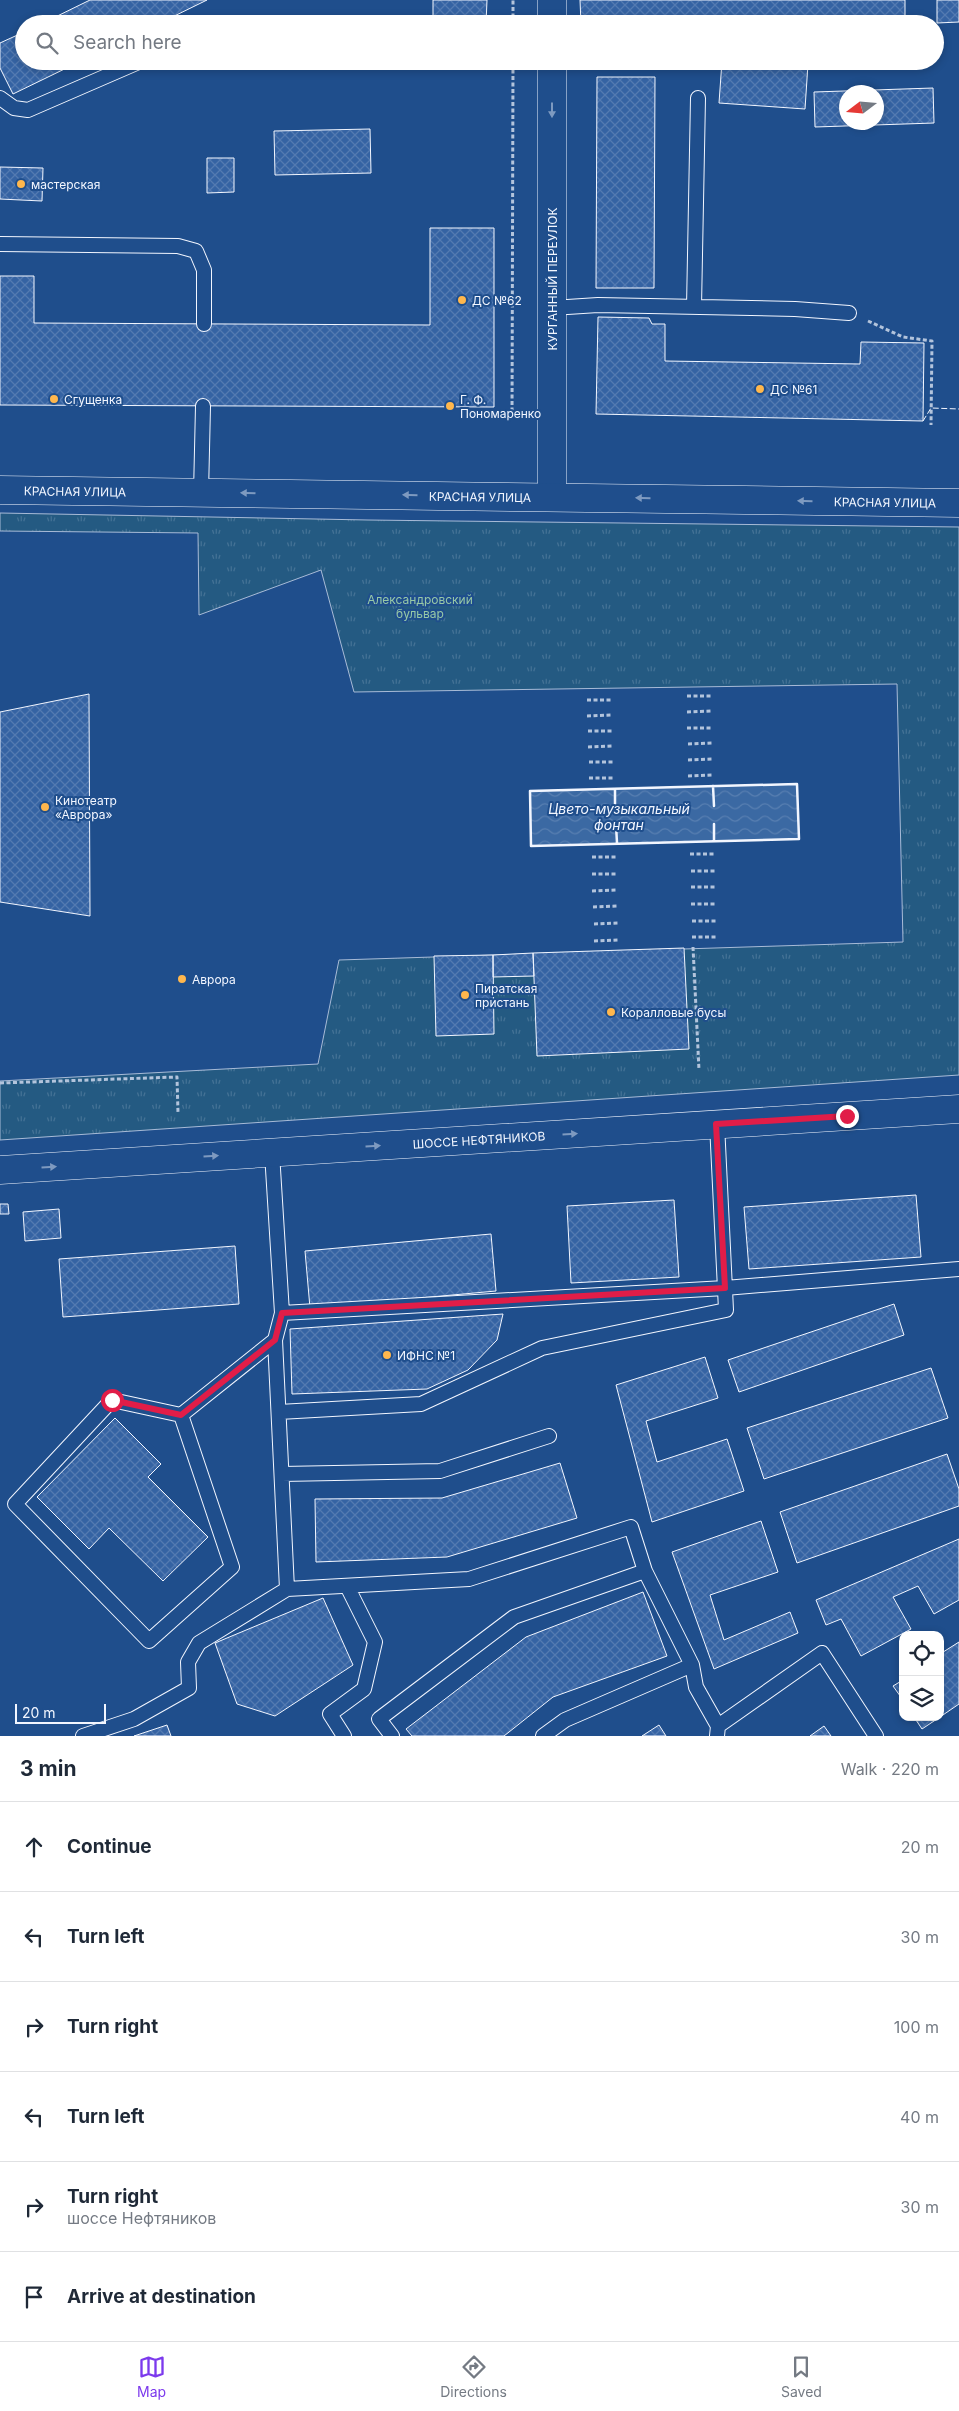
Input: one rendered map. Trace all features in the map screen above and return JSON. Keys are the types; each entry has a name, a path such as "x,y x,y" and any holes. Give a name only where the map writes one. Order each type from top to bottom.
{"main road":[{"path":"552,0 552,15"},
{"name":"КУРГАННЫЙ ПЕРЕУЛОК","path":"552,70 550,418 552,497"},
{"name":"КРАСНАЯ УЛИЦА","path":"0,490 959,503"},
{"name":"ШОССЕ НЕФТЯНИКОВ","path":"0,1170 959,1109"}],"lane":[{"path":"0,98 14,108 28,110 120,70"},
{"path":"694,307 698,98"},
{"path":"0,244 178,246 196,251 204,270 204,324"},
{"path":"552,308 598,305 849,312"},
{"path":"201,493 203,406"},
{"path":"279,1412 421,1404 542,1348 726,1310 716,1124"},
{"path":"272,1152 282,1313 275,1340 287,1589"},
{"path":"282,1313 725,1288 959,1269"},
{"path":"181,1415 275,1340"},
{"path":"112,1400 181,1415 232,1567 149,1641 15,1504 112,1400"},
{"path":"282,1474 440,1471 549,1436"},
{"path":"83,1736 134,1719 189,1688 188,1662 199,1643 287,1589 468,1579 631,1527 645,1571 692,1665 696,1687 718,1731 822,1653 876,1736"},
{"path":"392,1736 379,1719 514,1617 645,1571"},
{"path":"344,1736 330,1714 364,1689 374,1642 347,1586"},
{"path":"543,1736 564,1720 692,1665"}],"path":[{"path":"513,0 513,15"},
{"path":"512,418 513,70"},
{"path":"849,312 903,337 932,340 931,425"},
{"path":"687,696 712,696"},
{"path":"587,700 612,700"},
{"path":"687,712 712,711"},
{"path":"587,716 612,715"},
{"path":"687,728 712,728"},
{"path":"588,731 613,731"},
{"path":"688,744 713,744"},
{"path":"588,747 614,746"},
{"path":"688,760 713,759"},
{"path":"589,762 614,762"},
{"path":"688,776 713,775"},
{"path":"589,778 615,778"},
{"path":"690,854 715,854"},
{"path":"592,857 617,857"},
{"path":"691,871 715,871"},
{"path":"592,874 618,874"},
{"path":"691,887 716,887"},
{"path":"592,890 618,890"},
{"path":"691,904 716,904"},
{"path":"593,907 618,906"},
{"path":"692,921 716,921"},
{"path":"594,924 619,924"},
{"path":"692,937 717,937"},
{"path":"594,940 619,940"},
{"path":"692,947 699,1070"},
{"path":"0,1083 177,1077 178,1113"}],"green space":[{"name":"Александровский бульвар","path":"0,513 368,520 959,527 959,1075 0,1140 0,1081 318,1064 339,960 903,942 897,684 354,692 321,570 199,615 198,533 0,531"}],"water":[{"name":"Цвето-музыкальный фонтан","path":"797,784 799,839 531,846 530,791"}],"building":[{"path":"90,0 207,0 176,15 59,15"},
{"path":"433,0 487,0 486,15 433,15"},
{"path":"580,0 905,0 905,15 581,15"},
{"path":"937,0 959,0 959,22 944,23 944,15 937,15"},
{"path":"15,36 15,70 62,70 13,94 0,68 0,43"},
{"path":"721,70 808,70 805,109 719,103"},
{"path":"597,77 655,77 654,288 596,288"},
{"path":"933,88 934,123 884,125 884,90"},
{"path":"839,91 839,126 815,127 814,92"},
{"path":"370,129 371,173 275,175 274,131"},
{"path":"207,158 234,158 234,192 207,193"},
{"name":"мастерская","path":"0,167 43,168 42,201 0,199"},
{"name":"ДС №62","path":"430,228 494,228 494,407 0,405 0,276 34,276 34,323 430,325"},
{"name":"ДС №61","path":"598,317 649,318 652,324 665,324 665,361 860,364 861,342 924,343 923,421 596,414"},
{"name":"Кинотеатр «Аврора»","path":"89,694 90,916 0,902 0,712"},
{"name":"Коралловые бусы","path":"684,948 689,1049 537,1056 533,953"},
{"path":"533,953 534,976 493,977 493,955"},
{"path":"493,955 494,1034 436,1036 434,956"},
{"path":"916,1195 921,1257 749,1269 744,1207"},
{"path":"674,1200 679,1277 571,1283 567,1206"},
{"path":"0,1204 8,1204 9,1214 0,1214"},
{"path":"59,1209 61,1238 25,1241 23,1212"},
{"path":"491,1234 496,1291 310,1308 305,1251"},
{"path":"235,1246 239,1304 63,1317 59,1259"},
{"path":"894,1304 904,1335 739,1392 728,1360"},
{"name":"ИФНС №1","path":"503,1314 497,1340 468,1370 427,1389 292,1394 290,1329"},
{"path":"705,1357 718,1398 646,1421 657,1462 727,1439 744,1491 652,1522 616,1385"},
{"path":"931,1368 948,1418 764,1479 747,1428"},
{"path":"115,1418 161,1464 148,1477 208,1537 163,1581 109,1528 89,1549 37,1497"},
{"path":"947,1454 959,1489 959,1506 797,1563 780,1512"},
{"path":"560,1463 577,1518 447,1557 316,1562 315,1499 442,1498"},
{"path":"761,1521 778,1572 710,1595 724,1640 790,1612 798,1633 714,1669 672,1552"},
{"path":"959,1539 959,1600 934,1614 918,1586 893,1597 911,1629 899,1631 899,1635 861,1656 841,1619 826,1625 816,1600"},
{"path":"643,1592 667,1656 553,1697 504,1736 412,1736 406,1729 526,1637"},
{"path":"323,1598 353,1665 275,1716 237,1704 215,1643"},
{"path":"959,1642 959,1704 944,1714 944,1676 944,1651"},
{"path":"899,1682 899,1694 893,1686"},
{"path":"917,1721 934,1721 922,1729"},
{"path":"167,1725 171,1736 134,1736"},
{"path":"659,1725 666,1736 642,1736"},
{"path":"824,1726 831,1736 810,1736"}],"fence":[{"path":"923,421 931,408 959,409"}],"wall":[{"path":"797,784 799,839 531,846 530,791 797,784"},
{"path":"713,786 714,806"},
{"path":"615,789 615,809"},
{"path":"714,824 714,841"},
{"path":"616,825 617,843"}],"place":[{"name":"мастерская","path":"21,184"},
{"name":"ДС №62","path":"462,300"},
{"name":"ДС №61","path":"760,389"},
{"name":"Сгущенка","path":"54,399"},
{"name":"Г. Ф. Пономаренко","path":"450,406"},
{"name":"Кинотеатр «Аврора»","path":"45,807"},
{"name":"Аврора","path":"182,979"},
{"name":"Пиратская пристань","path":"465,995"},
{"name":"Коралловые бусы","path":"611,1012"},
{"name":"ИФНС №1","path":"387,1355"}],"route":[{"path":"112,1400 181,1415 275,1340 282,1313 725,1288 716,1124 847,1116"}]}
